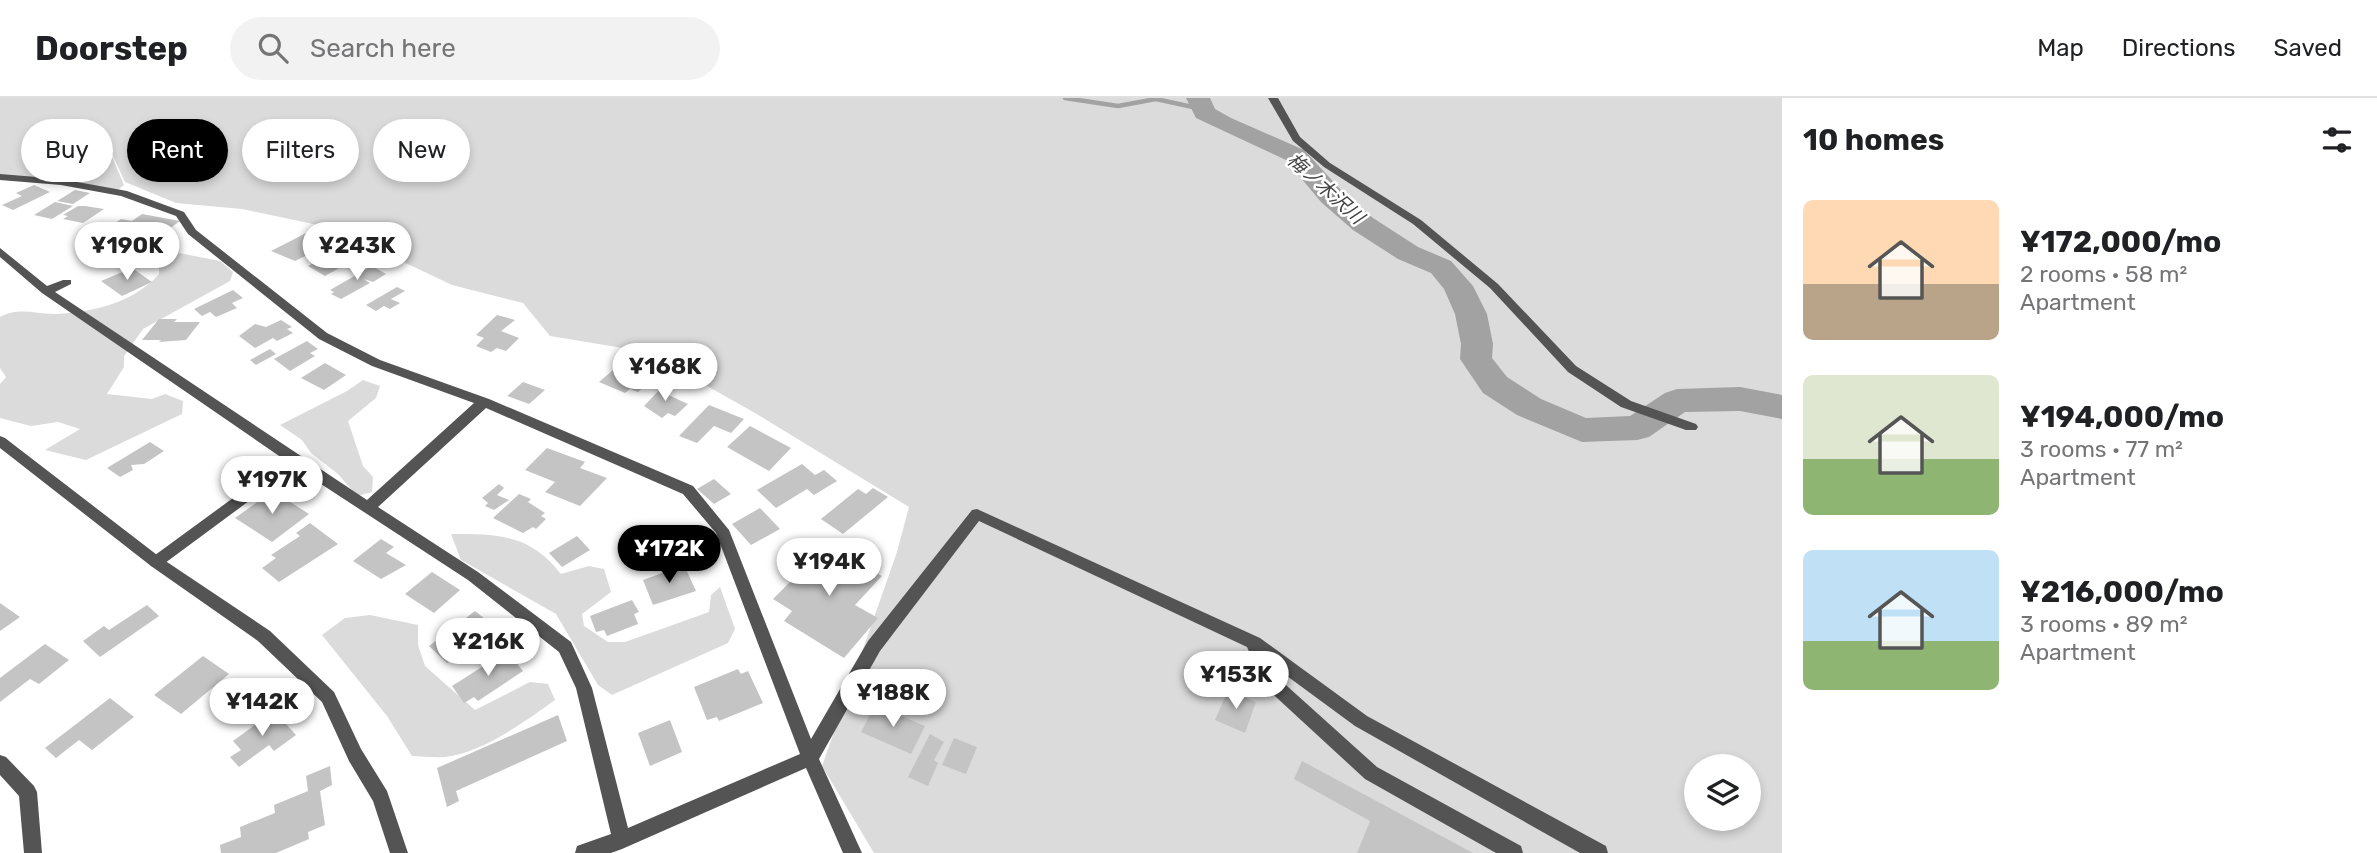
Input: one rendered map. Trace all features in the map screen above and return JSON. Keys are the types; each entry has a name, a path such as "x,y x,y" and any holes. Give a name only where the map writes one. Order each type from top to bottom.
{"street":[{"path":"1273,98 1296,139 1327,165 1417,222 1494,286 1572,369 1626,404 1691,427"},
{"path":"0,177 61,182 123,193 180,214 192,232 323,336 376,363 484,402 688,490 722,530 810,758 853,853"},
{"path":"0,251 46,291 295,460 473,576 565,647 584,688 622,840"},
{"path":"46,291 68,282"},
{"path":"368,507 484,402"},
{"path":"0,441 156,562 264,636 328,697 355,755 381,797 399,853"},
{"path":"156,562 295,460"},
{"path":"584,853 622,840 810,758 874,646 977,514 1254,643 1361,721 1599,853"},
{"path":"1254,643 1271,682 1371,774 1514,853"},
{"path":"0,763 28,792 33,853"}],"shaded area":[{"path":"0,98 1782,98 1782,853 874,853 822,766 897,552 909,507 755,413 647,352 550,336 523,303 452,285 332,228 242,209 176,203 125,182 113,156 113,119 21,119 21,177 0,176"},
{"path":"113,159 124,185 115,192 79,182 113,182"},
{"path":"179,253 220,261 233,272 230,281 143,329 124,356 124,367 107,394 152,399 165,394 183,401 182,414 86,460 45,450 80,429 58,422 31,426 0,418 0,384 6,377 0,368 0,317 20,312 68,313 111,304 149,284 159,274 159,259"},
{"path":"363,380 380,386 376,398 348,421 363,466 373,477 372,492 357,496 338,474 311,453 302,440 280,425"},
{"path":"451,534 512,539 537,551 561,574 589,566 604,569 611,592 582,614 584,626 608,642 625,642 709,612 711,595 720,587 735,629 728,643 612,695 598,685 556,614 461,560"},
{"path":"370,615 418,625 418,645 425,666 475,710 530,682 548,684 555,700 503,735 474,750 445,757 412,756 387,716 322,635 345,618"}],"building":[{"path":"34,185 50,192 13,210 2,205 22,196 16,193"},
{"path":"75,190 90,193 73,204 57,201"},
{"path":"55,202 73,206 52,219 34,215"},
{"path":"78,206 104,209 83,223 63,219 68,216 63,215"},
{"path":"142,214 180,221 157,238 106,229 121,219 132,221"},
{"path":"310,231 332,243 295,261 271,251"},
{"path":"330,254 348,263 325,276 308,266"},
{"path":"372,266 386,274 373,282 364,279 370,283 341,299 331,294 334,292 330,290"},
{"path":"132,268 152,282 122,296 101,281"},
{"path":"397,287 405,291 391,299 400,303 390,309 384,306 376,311 366,305"},
{"path":"233,290 243,298 232,303 237,308 216,317 210,312 202,316 194,309"},
{"path":"497,315 515,320 501,331 519,338 506,351 497,348 491,352 476,346 484,338 476,335"},
{"path":"159,319 200,322 186,340 142,340"},
{"path":"281,320 292,327 287,329 293,333 277,341 273,338 255,348 239,336 255,324 266,327"},
{"path":"307,341 318,349 310,353 315,356 290,371 274,359"},
{"path":"270,349 276,354 256,365 250,360"},
{"path":"627,358 636,361 633,364 658,374 638,392 630,389 625,393 599,382"},
{"path":"325,363 346,375 324,390 301,378"},
{"path":"668,381 675,384 664,393 688,404 675,416 668,413 662,418 644,406"},
{"path":"523,382 545,390 529,404 507,396"},
{"path":"709,405 744,419 731,433 714,426 697,443 679,436"},
{"path":"750,426 791,448 769,471 727,447"},
{"path":"150,442 164,451 144,464 131,465 133,470 120,477 107,468"},
{"path":"547,448 585,462 580,468 607,478 580,506 545,492 555,482 525,470"},
{"path":"802,464 815,475 824,470 837,481 814,495 807,489 776,508 757,490"},
{"path":"714,479 731,494 714,504 697,489"},
{"path":"499,484 504,488 497,495 509,500 494,510 485,506 488,503 482,498"},
{"path":"873,488 888,497 843,534 821,519 858,489 866,494"},
{"path":"273,491 309,514 272,542 235,518"},
{"path":"519,494 531,499 528,502 545,513 541,516 546,519 536,529 533,527 523,533 493,518"},
{"path":"760,508 780,529 751,545 732,524"},
{"path":"310,523 338,544 279,582 262,568 276,558 271,555 300,536 296,533"},
{"path":"577,536 590,550 562,567 549,553"},
{"path":"381,539 394,547 386,553 406,565 381,579 353,561"},
{"path":"815,539 882,576 855,605 878,618 844,658 784,621 792,611 773,599 803,569 792,563"},
{"path":"684,565 696,591 653,605 643,580"},
{"path":"432,572 460,590 434,613 405,594"},
{"path":"632,600 639,612 634,614 638,624 607,636 604,630 596,632 590,616"},
{"path":"0,603 20,617 0,631"},
{"path":"147,605 159,616 100,657 83,641 104,626 109,630"},
{"path":"475,611 494,626 447,663 429,646"},
{"path":"45,644 69,660 39,684 30,679 0,702 0,678"},
{"path":"507,651 523,671 478,701 474,697 464,703 452,686"},
{"path":"203,656 229,674 181,714 154,695"},
{"path":"738,669 741,674 748,671 763,703 719,721 717,717 707,720 694,687"},
{"path":"1228,690 1256,702 1245,733 1215,720"},
{"path":"110,698 134,717 92,750 79,740 56,758 45,748"},
{"path":"875,705 925,726 911,754 861,732"},
{"path":"274,711 296,735 274,751 269,745 239,767 230,757 241,750 233,741"},
{"path":"558,715 567,741 456,791 459,801 447,807 437,768"},
{"path":"670,720 682,752 650,766 638,733"},
{"path":"930,734 944,742 934,760 938,763 928,786 908,777"},
{"path":"954,738 977,747 966,774 942,765"},
{"path":"1302,761 1473,853 1357,853 1370,821 1294,779"},
{"path":"330,766 332,785 320,791 325,825 308,832 309,839 276,853 221,853 220,845 241,837 240,827 275,813 274,805 308,791 306,776"}],"waterway":[{"path":"1065,98 1118,106 1156,99 1202,109"},
{"name":"梅ノ木沢川","path":"1198,98 1205,113 1222,123 1295,155 1331,196 1363,224 1408,253 1441,267 1458,286 1471,314 1477,344 1476,359 1495,385 1529,407 1582,430 1637,428 1677,401 1740,399 1782,407"}]}
